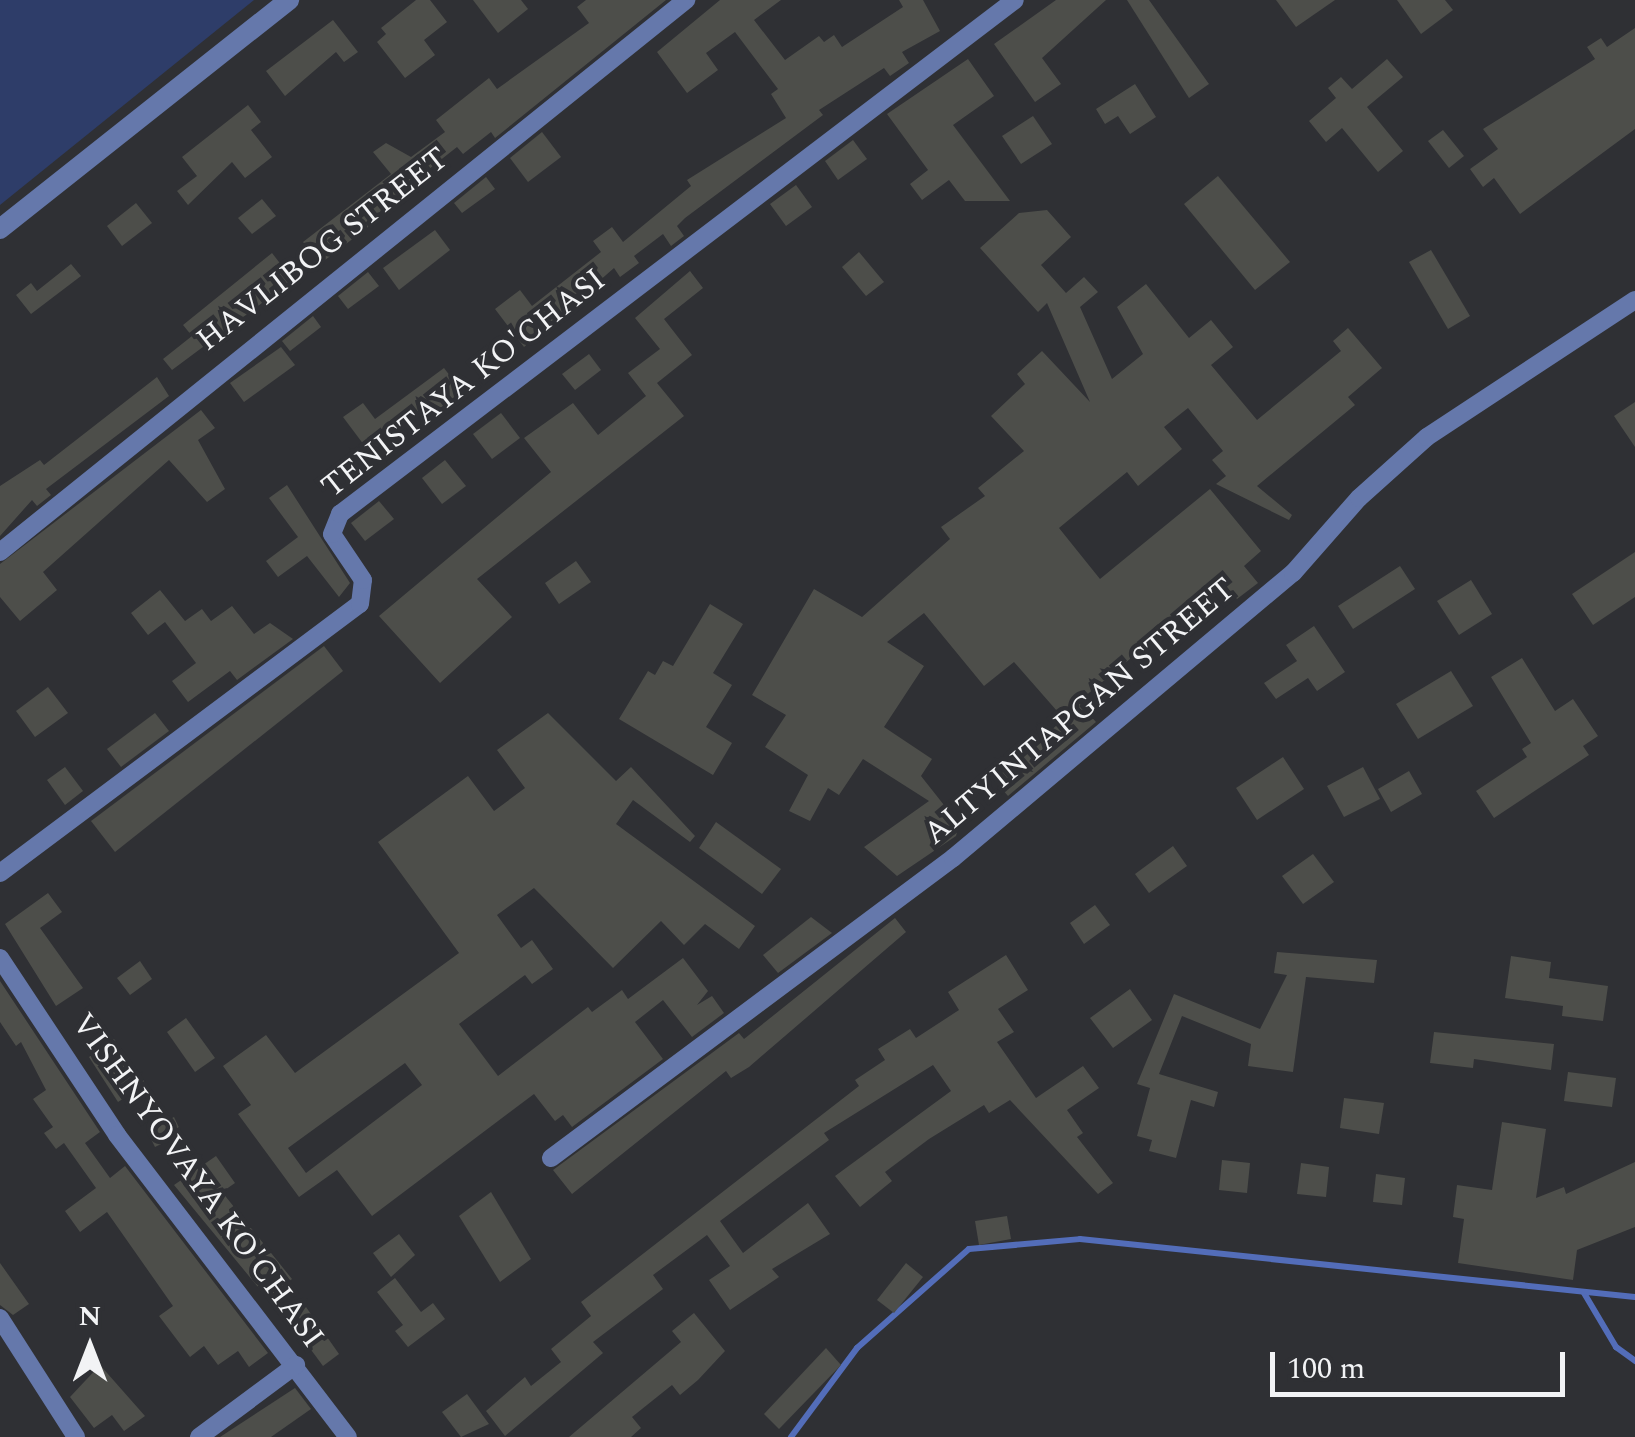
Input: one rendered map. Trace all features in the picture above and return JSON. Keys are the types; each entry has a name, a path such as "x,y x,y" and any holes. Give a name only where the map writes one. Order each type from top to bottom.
{"street":[{"path":"0,228 289,0"},
{"name":"HАVLIBOG STREET","path":"0,552 686,0"},
{"name":"TENISTAYA KO'CHASI","path":"0,873 360,604 363,580 332,534 340,514 1015,0"},
{"name":"ALTYINTAPGAN STREET","path":"551,1158 954,858 1293,574 1358,498 1428,437 1635,300"},
{"name":"VISHNYOVAYA KO'CHASI","path":"0,958 117,1134 348,1437"},
{"path":"0,1318 76,1437"},
{"path":"199,1437 296,1365"}],"shaded area":[{"path":"0,0 254,0 0,205"}],"building":[{"path":"416,0 430,0 447,22 424,40 435,55 405,78 377,42 386,34 381,28"},
{"path":"473,0 521,0 528,9 498,33"},
{"path":"586,0 666,0 495,138 491,132 463,154 457,147 424,173 429,180 320,264 303,242 391,174 373,152 386,143 411,157 445,132 436,120 489,78 497,89 589,23 577,7"},
{"path":"720,0 781,0 754,20 785,60 819,36 824,42 834,35 842,47 903,7 899,0 923,0 940,31 902,52 909,63 890,76 884,68 819,110 823,115 685,218 677,226 684,236 671,246 663,234 634,256 639,263 620,277 614,268 524,347 495,309 520,290 532,306 601,252 593,241 612,227 623,242 691,186 687,180 786,118 771,94 778,89 735,32 706,53 718,70 687,93 657,52"},
{"path":"1056,0 1106,0 1042,58 1061,84 1035,102 994,44"},
{"path":"1127,0 1149,0 1209,84 1189,98"},
{"path":"1276,0 1335,0 1296,27"},
{"path":"1397,0 1445,0 1453,10 1421,34"},
{"path":"333,20 358,52 344,62 336,52 285,96 266,71"},
{"path":"1635,28 1635,129 1520,214 1494,178 1483,187 1470,169 1498,149 1483,129 1595,59 1587,47 1601,38 1607,47"},
{"path":"968,59 994,96 953,125 1010,201 965,201 949,180 922,200 910,184 928,170 887,114"},
{"path":"1387,59 1403,77 1367,107 1403,151 1378,172 1342,128 1326,142 1309,121 1336,98 1328,88 1341,77 1352,89"},
{"path":"1135,84 1156,117 1130,134 1118,116 1105,124 1096,109"},
{"path":"248,105 261,122 251,130 272,157 245,178 232,162 188,205 177,191 197,176 182,157"},
{"path":"1033,116 1052,144 1021,164 1002,136"},
{"path":"1443,130 1464,156 1449,168 1428,141"},
{"path":"542,132 561,157 528,182 510,158"},
{"path":"853,140 867,159 838,180 825,161"},
{"path":"1218,176 1290,262 1255,290 1184,204"},
{"path":"486,177 495,189 462,213 454,203"},
{"path":"796,185 812,207 786,226 770,204"},
{"path":"262,199 276,216 252,234 238,218"},
{"path":"136,203 152,223 122,246 107,226"},
{"path":"1047,210 1071,237 1041,265 1066,293 1084,277 1098,292 1080,307 1112,379 1143,354 1117,307 1146,284 1189,338 1211,320 1233,347 1211,365 1257,420 1341,351 1333,341 1348,328 1382,368 1348,397 1355,405 1257,486 1292,515 1289,520 1216,484 1226,476 1212,460 1223,451 1188,408 1164,427 1182,449 1138,486 1127,472 1059,528 1100,579 1210,489 1261,551 1244,566 1258,583 1237,599 1223,582 1078,702 1096,722 1008,796 994,780 1064,719 1014,662 984,686 924,613 887,642 924,666 884,727 932,759 921,776 959,824 956,836 897,876 864,847 929,801 863,759 839,795 828,788 810,821 789,811 808,775 765,747 786,715 752,695 814,589 862,617 950,539 941,527 985,496 978,488 1024,451 991,416 1025,384 1017,374 1042,351 1090,402 1047,303 1038,312 980,248 1019,213"},
{"path":"435,230 450,250 399,290 383,268"},
{"path":"1431,250 1470,316 1448,329 1409,262"},
{"path":"859,252 884,282 866,296 842,267"},
{"path":"272,253 293,280 172,370 163,359 192,336 183,325"},
{"path":"71,264 81,276 31,314 16,295 31,283 37,291"},
{"path":"690,271 703,288 664,319 692,355 657,383 684,416 477,579 512,617 440,683 379,616 551,472 524,438 573,403 598,435 646,396 628,373 660,349 635,318"},
{"path":"368,272 379,286 348,309 338,296"},
{"path":"313,316 321,327 290,351 282,341"},
{"path":"281,347 295,365 244,402 230,383"},
{"path":"589,354 601,370 575,390 562,374"},
{"path":"444,368 463,393 438,411 433,403 370,453 343,417 363,403 375,419"},
{"path":"157,377 169,396 46,489 51,495 37,506 32,500 0,536 0,486 40,460 44,465"},
{"path":"1635,402 1635,447 1614,416"},
{"path":"201,410 215,428 198,440 225,489 207,502 169,460 43,572 57,590 20,621 0,597 0,564"},
{"path":"501,413 520,438 492,459 473,434"},
{"path":"445,460 466,486 442,504 422,478"},
{"path":"287,485 350,583 339,597 307,556 278,577 266,561 298,537 269,498"},
{"path":"379,501 394,519 365,541 351,523"},
{"path":"1635,552 1635,597 1593,625 1572,594"},
{"path":"576,561 591,582 559,604 545,583"},
{"path":"1400,566 1415,589 1353,629 1338,606"},
{"path":"1471,580 1492,614 1459,635 1437,601"},
{"path":"160,590 185,621 202,609 211,621 232,606 254,634 270,623 293,639 237,680 230,671 188,702 172,681 196,663 165,622 148,635 131,613"},
{"path":"710,604 743,624 713,673 732,685 706,727 732,743 713,775 619,719 648,671 655,675 663,661 673,666"},
{"path":"1314,626 1345,672 1317,691 1308,678 1276,699 1264,683 1297,661 1286,645"},
{"path":"324,646 343,671 115,852 91,821"},
{"path":"1522,658 1555,711 1573,699 1598,736 1583,746 1589,755 1494,818 1476,791 1527,757 1522,749 1531,743 1491,677"},
{"path":"1451,671 1473,706 1418,739 1396,704"},
{"path":"48,687 68,713 35,737 16,711"},
{"path":"155,713 169,731 121,767 107,749"},
{"path":"548,713 616,781 631,767 695,836 690,842 633,800 616,824 755,926 739,949 705,924 684,945 661,921 613,968 534,888 497,915 521,948 532,940 553,969 532,984 525,975 459,1024 498,1076 588,1007 592,1012 622,990 628,999 683,958 708,991 697,1005 712,996 724,1013 692,1037 663,1000 635,1022 663,1059 572,1127 563,1115 555,1121 534,1094 372,1216 337,1170 299,1197 238,1114 251,1105 223,1066 266,1035 295,1073 459,953 378,842 468,776 494,811 525,788 497,750","holes":["405,1063 422,1085 306,1173 288,1148"]},
{"path":"1283,757 1304,789 1257,820 1236,788"},
{"path":"65,767 83,791 65,805 47,780"},
{"path":"1363,767 1380,799 1344,817 1327,786"},
{"path":"1409,771 1422,794 1391,812 1378,789"},
{"path":"716,822 781,869 762,894 699,848"},
{"path":"1173,846 1187,866 1149,893 1135,874"},
{"path":"1313,854 1334,882 1303,904 1282,876"},
{"path":"48,893 62,912 40,928 83,988 56,1006 5,924"},
{"path":"1095,905 1110,925 1084,944 1070,923"},
{"path":"811,917 832,933 778,973 763,955"},
{"path":"895,918 906,932 749,1067 731,1078 726,1071 572,1194 553,1170 739,1033 744,1039"},
{"path":"1277,952 1377,960 1374,983 1306,977 1293,1072 1248,1066 1251,1044 1182,1016 1159,1074 1218,1092 1214,1107 1191,1100 1176,1158 1149,1151 1152,1140 1137,1136 1150,1088 1137,1084 1174,994 1260,1029 1287,975 1274,973"},
{"path":"1006,955 1028,990 998,1009 1014,1032 997,1042 1036,1098 1083,1066 1099,1088 1067,1110 1083,1133 1077,1137 1113,1183 1098,1194 1010,1100 989,1113 984,1105 929,1139 885,1172 892,1181 860,1207 835,1176 951,1091 933,1065 824,1133 829,1140 720,1221 743,1253 808,1203 830,1234 772,1269 779,1277 730,1310 709,1280 730,1266 707,1235 653,1275 663,1289 593,1342 603,1353 505,1436 486,1411 525,1377 531,1386 561,1362 551,1349 591,1316 581,1302 859,1086 855,1080 885,1060 878,1049 910,1029 916,1038 959,1010 948,992"},
{"path":"1511,956 1551,962 1549,978 1608,986 1603,1021 1562,1016 1563,1006 1505,998"},
{"path":"140,961 152,979 130,995 117,978"},
{"path":"0,981 100,1132 85,1143 110,1178 125,1166 268,1353 249,1367 238,1351 218,1365 204,1346 190,1357 159,1316 173,1306 107,1212 80,1232 65,1211 96,1188 64,1143 56,1149 44,1133 53,1127 33,1099 46,1090 21,1042 16,1046 0,1022"},
{"path":"1130,989 1152,1020 1113,1048 1090,1018"},
{"path":"186,1018 215,1058 195,1072 167,1032"},
{"path":"1434,1032 1554,1044 1551,1070 1474,1059 1473,1068 1430,1063"},
{"path":"114,1039 146,1084 118,1102 89,1057"},
{"path":"1568,1072 1616,1078 1612,1107 1564,1101"},
{"path":"1344,1098 1384,1103 1379,1134 1340,1128"},
{"path":"174,1117 182,1134 155,1147 147,1131"},
{"path":"1502,1122 1546,1129 1536,1198 1564,1187 1566,1194 1635,1162 1635,1227 1577,1250 1573,1280 1458,1263 1464,1219 1453,1217 1457,1185 1492,1190"},
{"path":"216,1156 235,1183 222,1192 292,1279 267,1298 174,1185"},
{"path":"1222,1160 1250,1163 1247,1193 1219,1190"},
{"path":"1301,1163 1329,1167 1326,1197 1297,1194"},
{"path":"1376,1174 1405,1178 1402,1205 1373,1202"},
{"path":"491,1192 531,1259 500,1282 459,1216"},
{"path":"1007,1216 1011,1239 979,1245 975,1221"},
{"path":"399,1234 415,1255 391,1277 373,1253"},
{"path":"0,1263 29,1304 13,1315 0,1305"},
{"path":"906,1263 923,1277 894,1313 877,1300"},
{"path":"395,1278 421,1312 433,1303 445,1319 408,1347 395,1331 403,1325 377,1292"},
{"path":"306,1307 339,1354 323,1366 289,1320"},
{"path":"694,1313 725,1351 698,1380 680,1395 672,1385 632,1417 641,1428 631,1437 569,1437 681,1342 672,1331"},
{"path":"826,1348 841,1365 779,1429 764,1414"},
{"path":"100,1365 145,1416 124,1431 112,1415 94,1428 70,1397"},
{"path":"295,1388 311,1409 271,1437 220,1437"},
{"path":"467,1394 489,1424 461,1437 442,1412"}],"waterway":[{"path":"791,1437 857,1348 969,1249 1080,1239 1635,1297"},
{"path":"1584,1293 1616,1347 1635,1361"}]}
